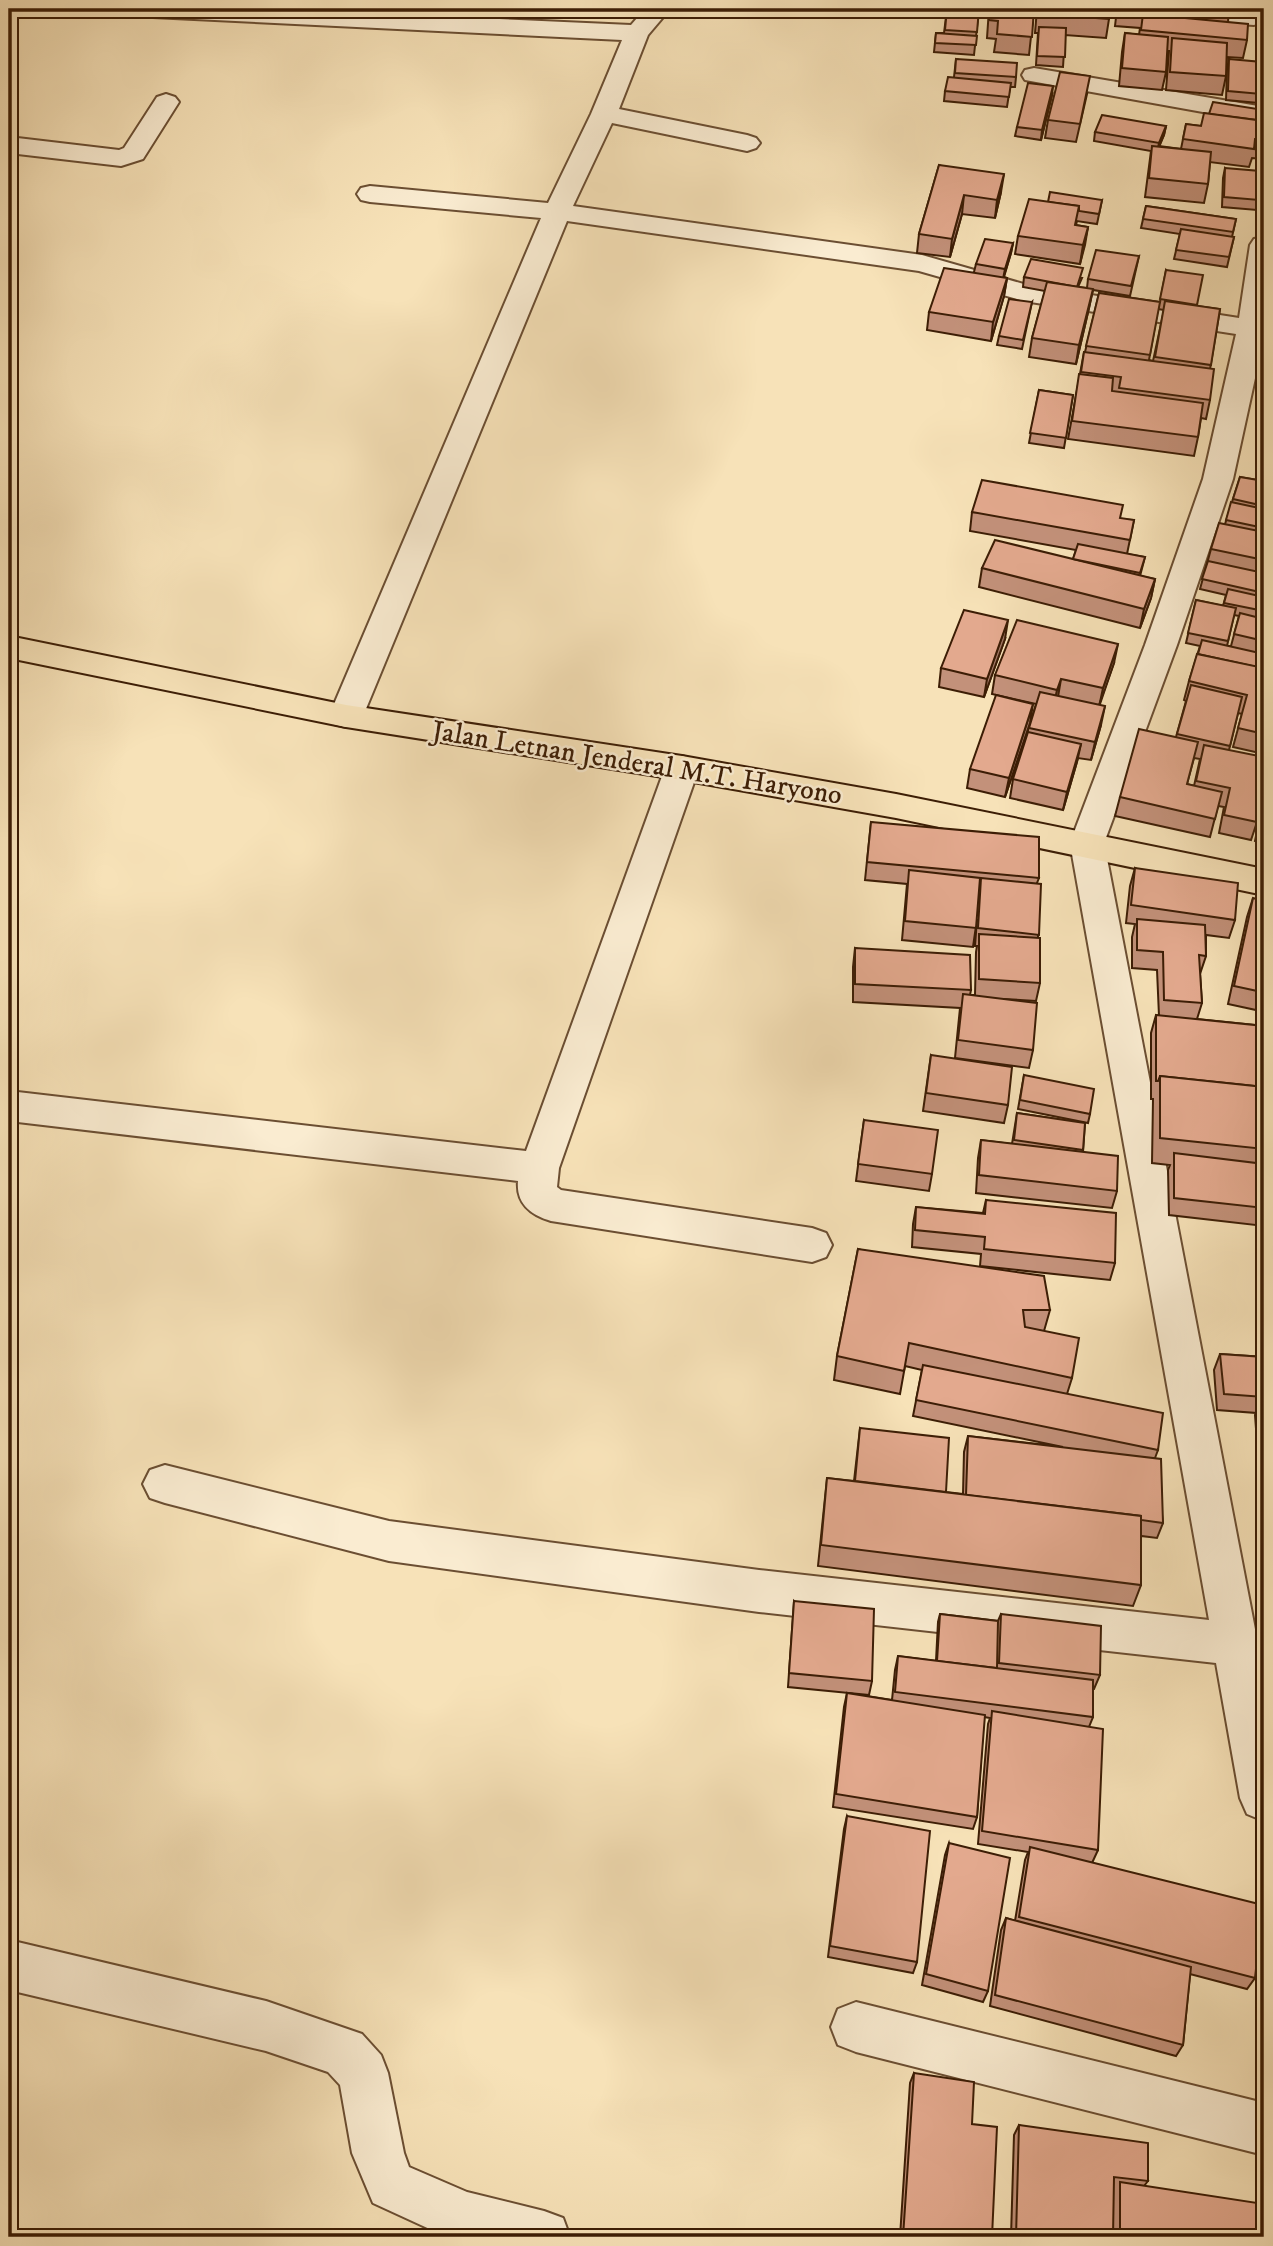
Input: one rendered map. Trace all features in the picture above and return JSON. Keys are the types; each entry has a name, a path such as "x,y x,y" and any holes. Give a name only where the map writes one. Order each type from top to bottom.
{"main road":[{"name":"Jalan Letnan Jenderal M.T. Haryono","path":"9,647 346,716 682,768 1087,844 1264,882"}],"street":[{"path":"132,9 637,33"},
{"path":"346,716 556,212 604,114 637,33 658,9"},
{"path":"1117,9 1255,21"},
{"path":"1034,75 1264,115"},
{"path":"9,145 121,158 134,153 166,102"},
{"path":"604,114 747,143"},
{"path":"370,194 556,212 922,263 1024,293 1252,328"},
{"path":"1264,245 1230,481 1161,645 1087,844 1264,1798"},
{"path":"682,768 539,1168 537,1193 551,1205 812,1245"},
{"path":"9,1106 539,1168"},
{"path":"165,1483 389,1541 760,1591 1235,1644"},
{"path":"9,1965 266,2026 344,2052 363,2073 378,2153 391,2185 464,2218 544,2237"},
{"path":"856,2027 1264,2129"}],"building":[{"path":"947,9 979,9 977,32 945,30"},
{"path":"990,9 1034,9 1032,37 997,34 998,21 989,20"},
{"path":"1038,9 1109,9 1109,19 1038,14"},
{"path":"1124,9 1229,9 1229,17"},
{"path":"1143,14 1248,24 1247,40 1141,30"},
{"path":"1039,27 1066,28 1065,57 1037,56"},
{"path":"936,33 977,36 976,45 935,43"},
{"path":"1125,33 1168,37 1166,72 1122,68"},
{"path":"1172,38 1227,43 1226,76 1170,72"},
{"path":"956,59 1017,63 1016,77 955,73"},
{"path":"1229,59 1262,62 1261,94 1228,91"},
{"path":"1060,72 1090,76 1080,124 1048,120"},
{"path":"948,77 1011,83 1009,97 945,91"},
{"path":"1028,83 1053,86 1042,130 1017,127"},
{"path":"1213,102 1264,110 1264,121 1209,114"},
{"path":"1204,113 1264,121 1264,140 1255,139 1254,149 1183,139 1186,124 1201,126"},
{"path":"1102,115 1166,126 1159,143 1095,132"},
{"path":"1152,146 1211,152 1208,184 1149,178"},
{"path":"939,165 1004,174 997,200 964,195 952,239 919,234"},
{"path":"1225,168 1260,171 1259,200 1224,197"},
{"path":"1050,192 1102,200 1099,214 1079,211 1079,206 1048,202"},
{"path":"1029,199 1079,206 1075,225 1088,227 1083,245 1018,236"},
{"path":"1146,206 1236,219 1233,232 1143,219"},
{"path":"1181,229 1234,237 1229,257 1176,250"},
{"path":"985,239 1013,243 1005,269 976,264"},
{"path":"1096,250 1139,256 1131,286 1088,279"},
{"path":"1031,259 1083,268 1077,287 1024,277"},
{"path":"944,268 1007,278 993,322 929,312"},
{"path":"1166,270 1203,275 1197,305 1160,299"},
{"path":"1047,282 1093,289 1079,345 1032,338"},
{"path":"1099,293 1160,302 1150,355 1086,346"},
{"path":"1009,299 1032,302 1023,340 999,336"},
{"path":"1165,301 1220,309 1211,365 1155,357"},
{"path":"1084,352 1214,369 1210,400 1119,388 1121,377 1081,372"},
{"path":"1079,374 1113,378 1112,391 1203,403 1198,437 1072,421"},
{"path":"1039,390 1073,395 1066,438 1030,433"},
{"path":"1240,477 1264,481 1264,506 1233,499"},
{"path":"982,480 1123,505 1120,518 1134,520 1130,540 972,512"},
{"path":"1231,502 1264,509 1264,528 1226,520"},
{"path":"1219,523 1264,532 1264,560 1211,549"},
{"path":"995,540 1155,579 1144,609 982,568"},
{"path":"1078,544 1145,557 1140,573 1073,559"},
{"path":"1208,561 1264,573 1264,593 1202,579"},
{"path":"1228,589 1264,597 1264,611 1224,603"},
{"path":"1196,600 1236,608 1228,641 1188,633"},
{"path":"964,610 1008,620 987,679 941,668"},
{"path":"1240,613 1264,619 1264,641 1234,634"},
{"path":"1017,620 1118,644 1103,688 1061,679 1057,690 995,675"},
{"path":"1202,640 1264,654 1261,668 1198,654"},
{"path":"1197,654 1264,668 1264,734 1238,728 1247,695 1189,681"},
{"path":"1191,685 1242,697 1230,746 1177,734"},
{"path":"1040,692 1105,706 1095,742 1029,728"},
{"path":"996,695 1033,704 1009,778 970,769"},
{"path":"1139,729 1198,742 1187,784 1222,792 1215,819 1120,797"},
{"path":"1028,732 1081,744 1067,792 1013,779"},
{"path":"1204,745 1264,757 1264,788 1257,822 1224,815 1230,788 1196,781"},
{"path":"871,822 1039,837 1039,878 867,862"},
{"path":"1135,868 1238,883 1235,920 1131,905"},
{"path":"909,870 980,878 976,928 905,921"},
{"path":"981,878 1041,884 1039,935 978,928"},
{"path":"1253,898 1264,901 1262,992 1234,986"},
{"path":"1137,919 1205,925 1206,956 1199,955 1202,1003 1164,1000 1163,952 1137,950"},
{"path":"979,934 1040,938 1040,983 979,979"},
{"path":"855,948 970,955 971,990 855,984"},
{"path":"963,994 1037,1003 1033,1050 958,1040"},
{"path":"1156,1015 1264,1026 1264,1087 1160,1076 1156,1081"},
{"path":"931,1055 1012,1067 1008,1105 926,1093"},
{"path":"1024,1075 1094,1089 1090,1114 1020,1100"},
{"path":"1160,1076 1264,1087 1264,1149 1160,1138"},
{"path":"1017,1113 1085,1123 1083,1150 1014,1140"},
{"path":"864,1120 938,1130 932,1174 858,1164"},
{"path":"981,1140 1118,1156 1117,1191 979,1175"},
{"path":"1174,1153 1264,1164 1264,1208 1174,1198"},
{"path":"986,1200 1116,1213 1115,1263 984,1249 985,1237 915,1230 916,1207 985,1214"},
{"path":"858,1249 1044,1276 1050,1310 1023,1310 1025,1327 1079,1338 1072,1378 909,1343 904,1371 837,1356"},
{"path":"1220,1354 1264,1357 1264,1397 1224,1394"},
{"path":"923,1365 1163,1413 1158,1450 916,1400"},
{"path":"860,1428 949,1438 946,1492 855,1481"},
{"path":"968,1436 1161,1459 1163,1523 1141,1520 1141,1516 966,1495"},
{"path":"827,1478 1141,1516 1141,1585 821,1545"},
{"path":"794,1601 874,1609 872,1681 789,1673"},
{"path":"940,1614 998,1621 997,1668 937,1661"},
{"path":"1001,1614 1101,1626 1100,1675 999,1663"},
{"path":"898,1656 1093,1680 1093,1717 895,1692"},
{"path":"847,1693 985,1715 977,1817 836,1794"},
{"path":"992,1711 1103,1729 1098,1850 982,1831"},
{"path":"847,1816 930,1831 917,1962 830,1946"},
{"path":"949,1843 1010,1858 988,1991 926,1974"},
{"path":"1030,1847 1263,1905 1255,1978 1019,1917"},
{"path":"1006,1918 1191,1967 1183,2045 995,1995"},
{"path":"914,2073 974,2082 972,2124 997,2127 992,2237 903,2237"},
{"path":"1019,2125 1148,2143 1148,2181 1114,2177 1113,2237 1016,2237"},
{"path":"1120,2182 1264,2204 1264,2237 1120,2237"}]}
